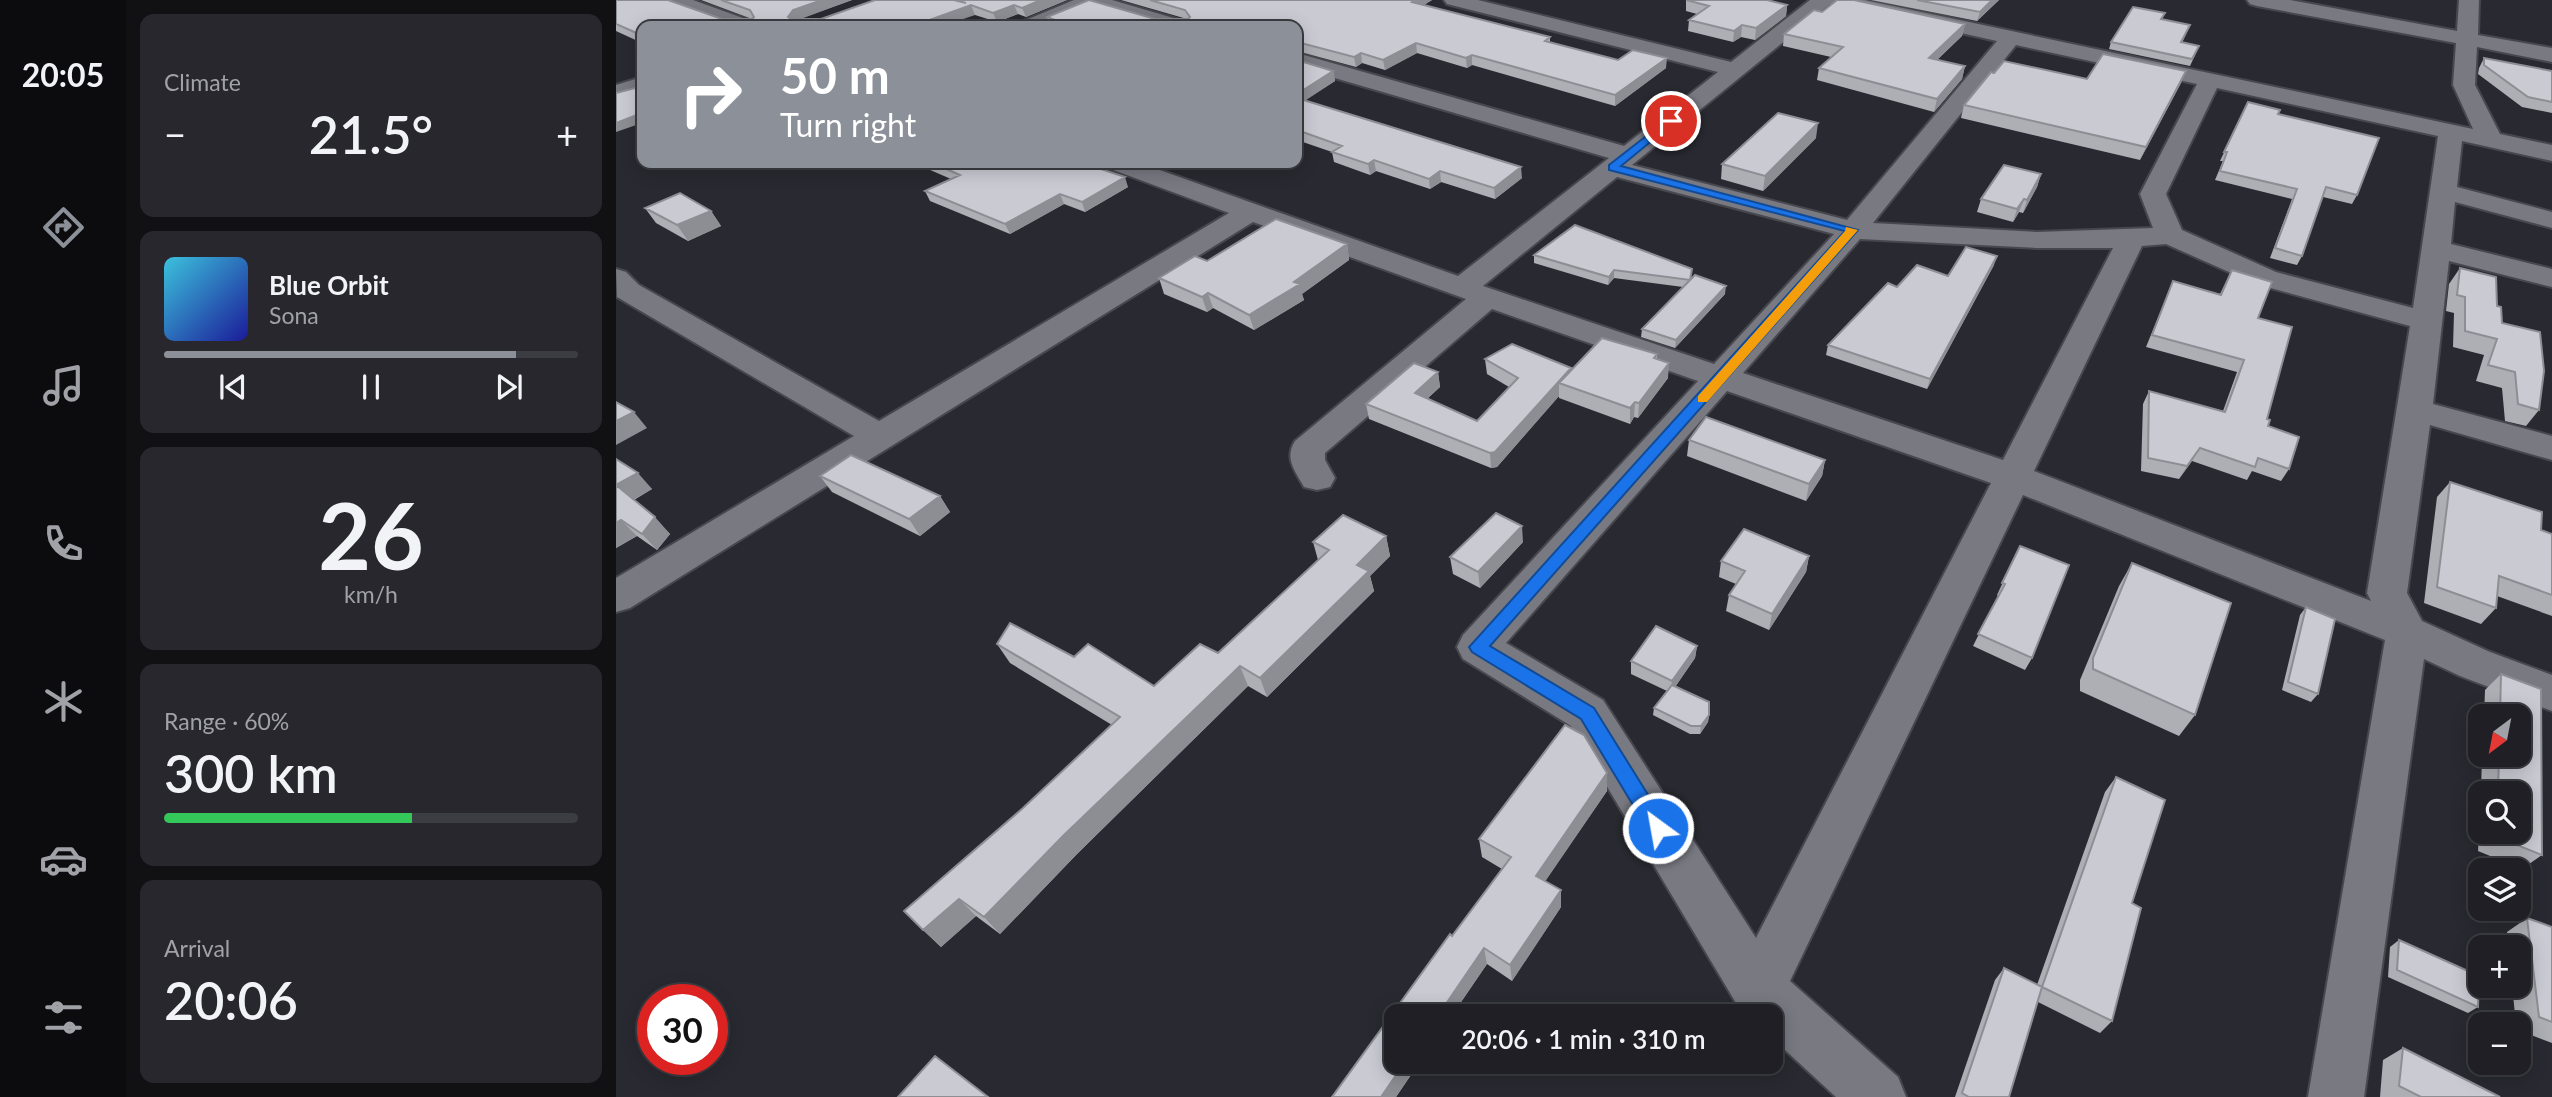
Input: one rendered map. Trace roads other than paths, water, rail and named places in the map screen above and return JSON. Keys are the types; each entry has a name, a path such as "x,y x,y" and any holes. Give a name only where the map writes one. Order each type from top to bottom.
{"street":[{"path":"674,0 733,21"},
{"path":"1040,21 1091,0 1163,21"},
{"path":"1454,0 1481,3 1735,70"},
{"path":"1317,478 1307,460 1307,449 1475,292 1621,162 1822,0"},
{"path":"1837,0 2552,153"},
{"path":"2257,0 2552,55"},
{"path":"2469,0 2464,85 2490,139"},
{"path":"1878,1097 1758,989 1587,713 1478,647 1853,230 2011,37"},
{"path":"1302,62 1621,162 1853,230 2037,240 2131,239 2170,235 2266,278 2426,321"},
{"path":"2170,235 2153,194 2210,80"},
{"path":"616,93 637,86"},
{"path":"2336,1097 2407,632 2387,593 2451,131"},
{"path":"1131,168 1475,292 2013,477 2407,632 2475,664 2552,693"},
{"path":"2443,191 2552,220"},
{"path":"616,597 878,435 1251,211"},
{"path":"1758,989 2131,239"},
{"path":"2435,249 2545,277 2552,302"},
{"path":"616,278 628,291 878,435"},
{"path":"2414,410 2552,448"}]}
